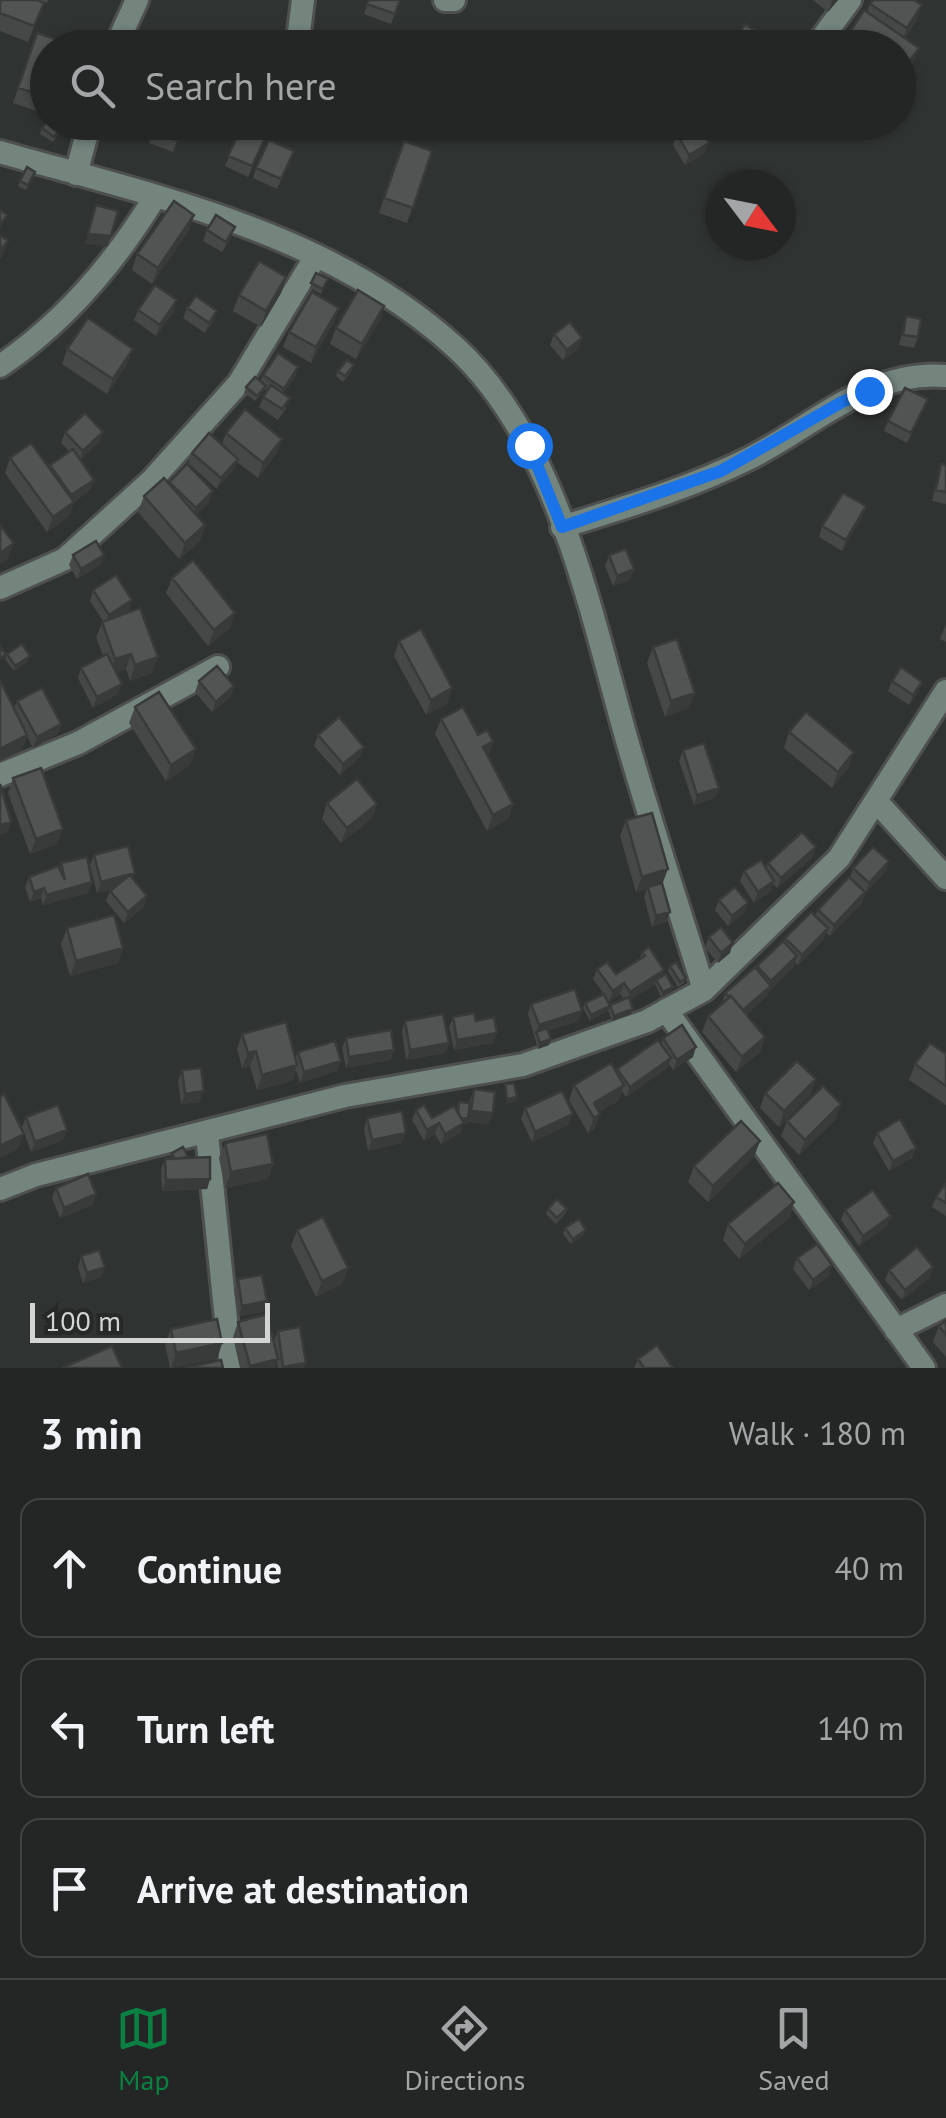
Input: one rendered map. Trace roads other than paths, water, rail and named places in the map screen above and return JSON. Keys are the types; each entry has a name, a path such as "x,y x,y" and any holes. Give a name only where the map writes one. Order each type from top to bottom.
{"street":[{"path":"123,30 137,0"},
{"path":"299,30 302,0"},
{"path":"444,0 454,0"},
{"path":"828,30 850,0"},
{"path":"76,174 85,140"},
{"path":"0,152 235,220 316,256 430,325 501,395 529,445 562,527 704,990"},
{"path":"0,366 38,340 91,287 156,197"},
{"path":"0,588 65,559 151,481 238,383 316,256"},
{"path":"562,527 721,471 856,396 904,380 946,376"},
{"path":"0,776 78,742 218,667"},
{"path":"0,1190 36,1175 345,1096 523,1066 666,1010 704,990 817,882 877,802 946,691"},
{"path":"877,802 946,878"},
{"path":"666,1010 924,1368"},
{"path":"207,1134 231,1368"},
{"path":"896,1330 946,1305"}]}
